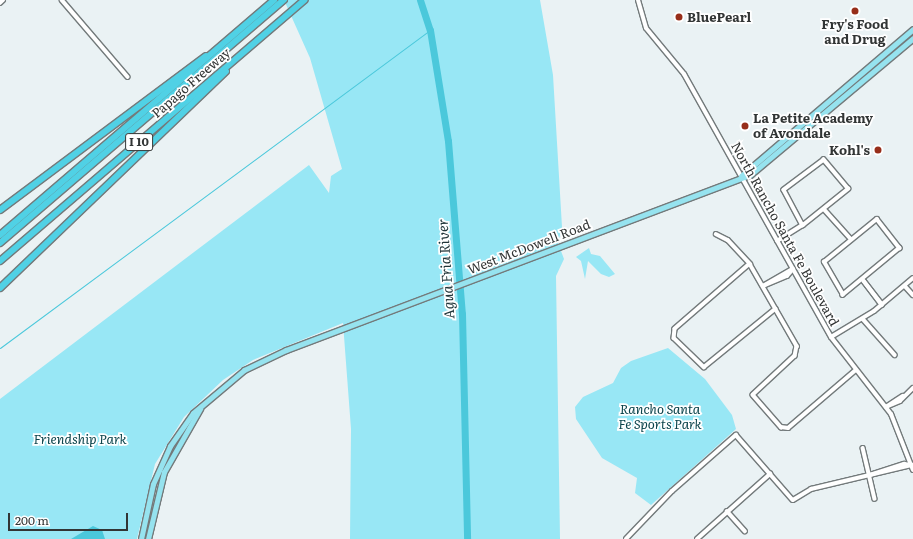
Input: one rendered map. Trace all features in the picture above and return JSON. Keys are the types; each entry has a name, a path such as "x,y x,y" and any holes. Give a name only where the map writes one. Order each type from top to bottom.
{"highway":[{"name":"Papago Freeway","path":"0,235 214,52 268,10 274,0"},
{"path":"0,243 268,10 284,0"},
{"name":"Papago Freeway","path":"0,261 305,0"},
{"path":"0,210 195,61 214,52"},
{"path":"0,288 220,80 231,63"}],"main road":[{"name":"West McDowell Road","path":"741,176 913,29"},
{"name":"West McDowell Road","path":"141,539 149,500 163,460 183,426 223,386 255,364 343,328 564,246 764,166 913,38"},
{"path":"856,78 861,83"},
{"name":"West McDowell Road","path":"148,539 164,472 200,408"}],"street":[{"path":"0,3 3,0"},
{"path":"62,0 128,77"},
{"name":"North Rancho Santa Fe Boulevard","path":"638,0 646,28 684,74 831,337 886,407 902,436 913,468"},
{"path":"777,241 803,225 848,189 824,160 784,190 803,225"},
{"path":"824,209 851,239"},
{"path":"877,219 900,248 864,281 843,295 824,262 851,239 877,219"},
{"path":"716,234 728,240 750,264 799,351 753,395 784,430 856,370"},
{"path":"750,264 672,334 699,366 704,367 775,309"},
{"path":"763,286 787,276 793,269"},
{"path":"831,337 864,319 913,278"},
{"path":"864,281 882,305"},
{"path":"905,286 913,295"},
{"path":"864,319 895,354"},
{"path":"886,407 913,388"},
{"path":"626,539 672,491 736,435 793,500 811,489 870,474 913,468"},
{"path":"863,448 875,499"},
{"path":"697,539 770,474"},
{"path":"727,511 745,530"}],"green space":[{"name":"Friendship Park","path":"284,0 540,0 553,75 562,227 558,243 564,259 556,276 560,539 350,539 351,429 343,323 253,360 223,380 184,417 155,464 137,539 0,539 0,399 309,165 329,193 331,176 342,169 310,58"},
{"path":"589,248 591,254 600,256 615,274 609,277 601,274 588,261 585,279 581,261 576,257"},
{"name":"Rancho Santa Fe Sports Park","path":"668,348 705,379 732,415 736,429 651,505 635,493 637,478 602,458 576,419 575,407 583,397 613,383 621,368 631,361"}],"shaded area":[{"path":"93,526 102,530 105,539 71,539"}],"waterway":[{"name":"Agua Fria River","path":"420,0 430,30 448,141 462,314 467,539"},
{"path":"0,348 430,30"}],"place":[{"name":"Fry's Food and Drug","path":"855,11"},
{"name":"BluePearl","path":"679,17"},
{"name":"La Petite Academy of Avondale","path":"745,126"},
{"name":"Kohl's","path":"878,150"}]}
